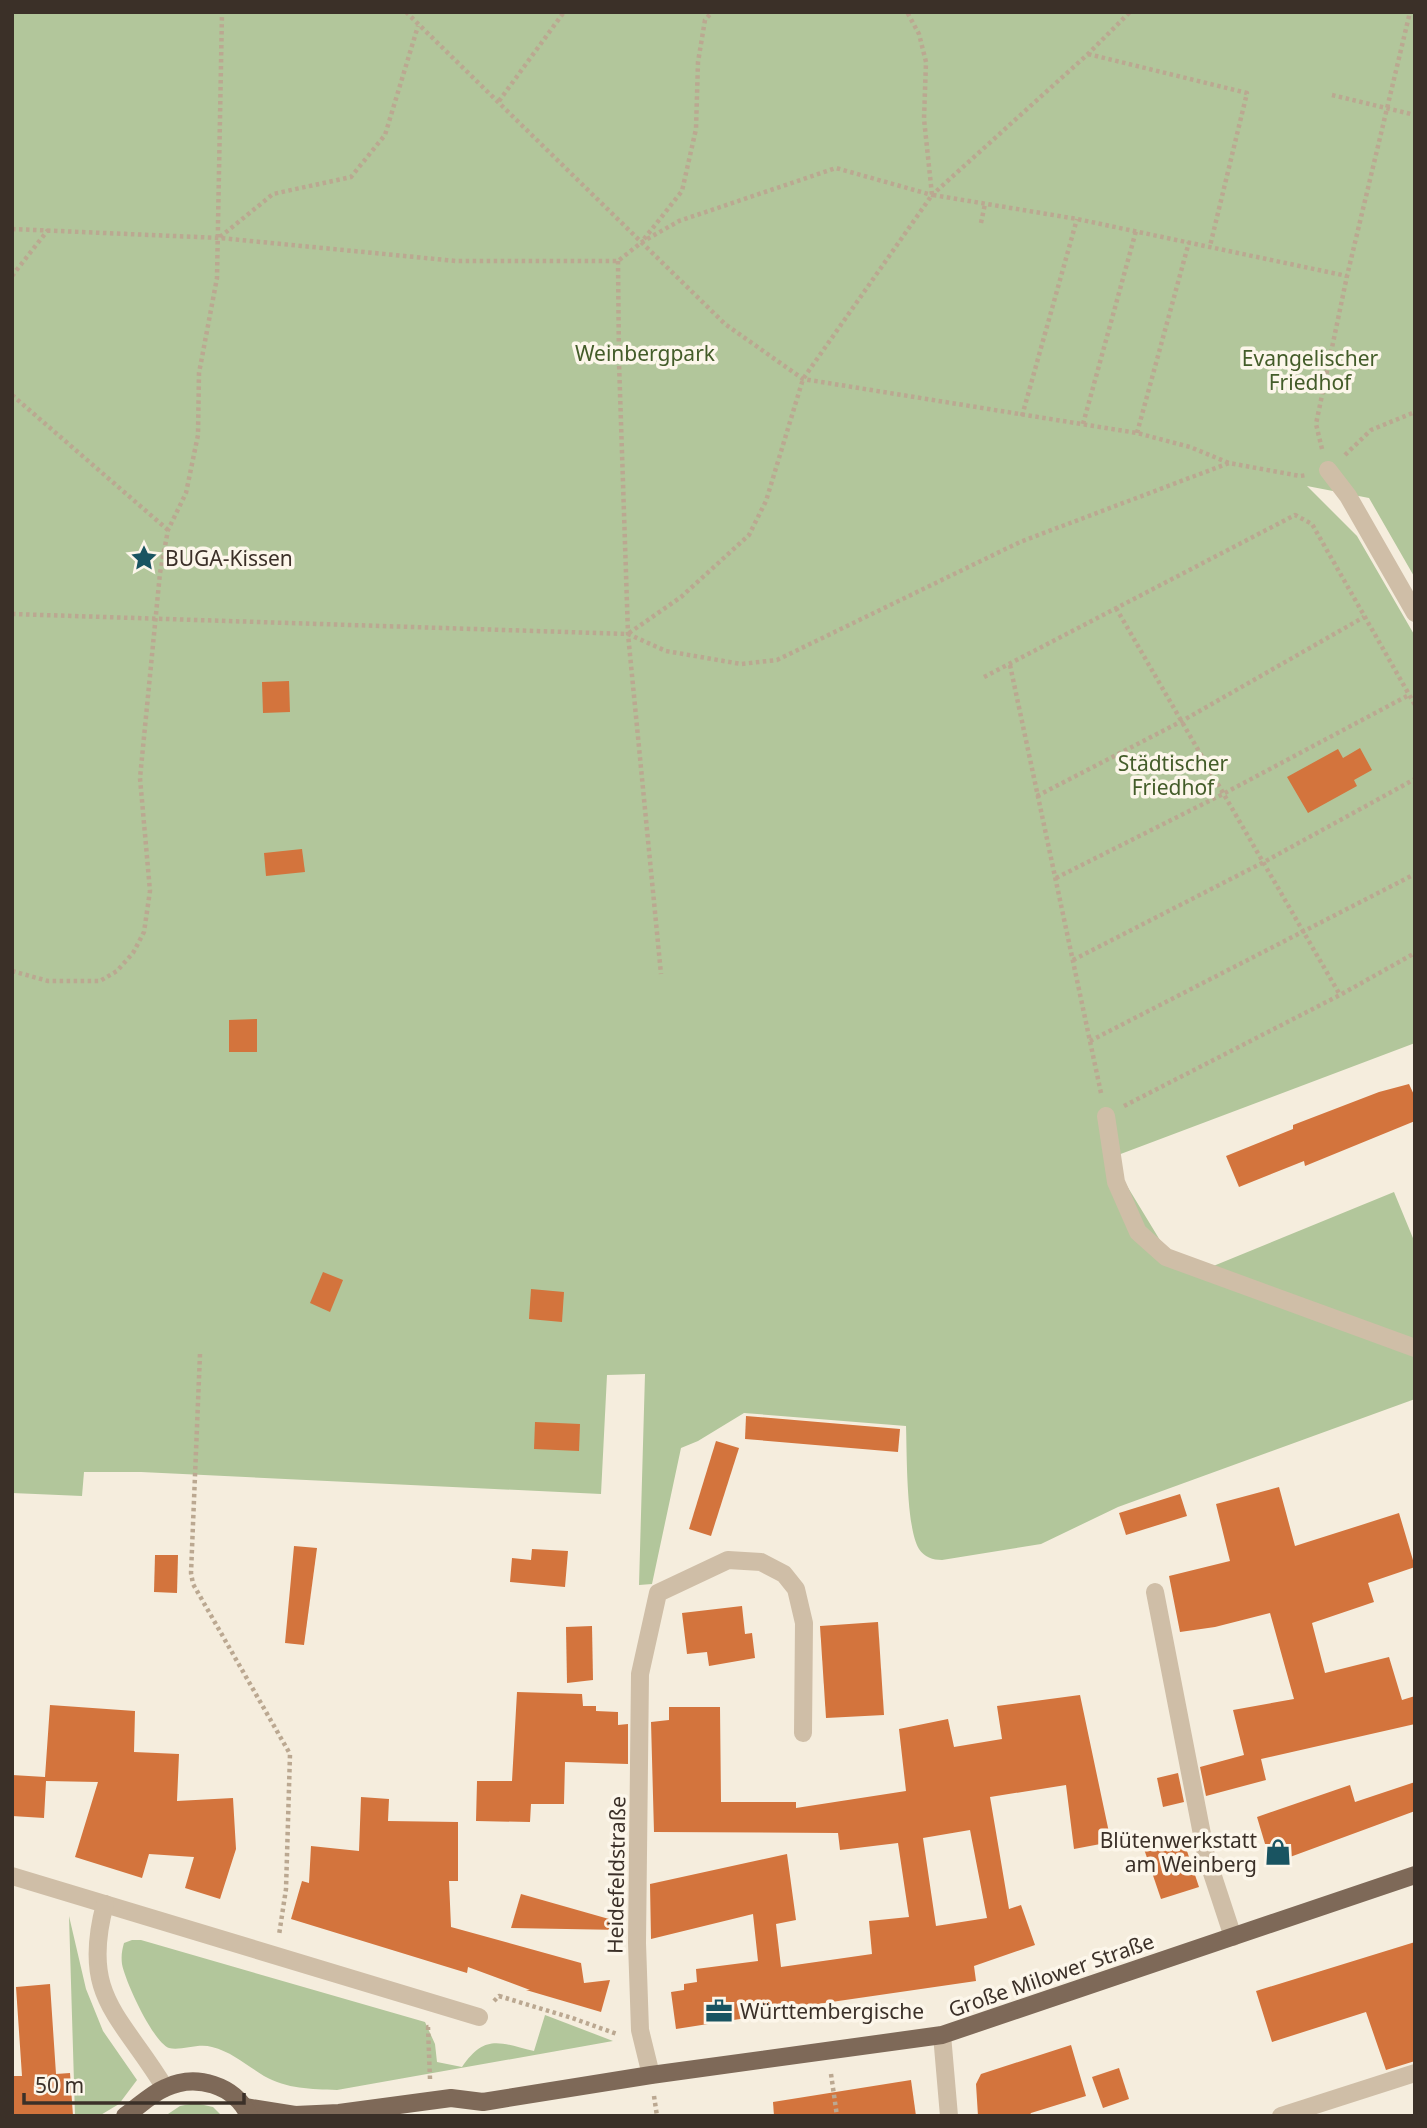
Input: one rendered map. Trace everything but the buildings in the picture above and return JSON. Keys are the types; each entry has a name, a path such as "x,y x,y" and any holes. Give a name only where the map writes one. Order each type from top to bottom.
{"main road":[{"name":"Große Milower Straße","path":"125,2116 165,2088 184,2082 204,2082 223,2087 247,2111 295,2115 339,2113 451,2098 483,2102 942,2035 1415,1875"},
{"name":"Große Milower Straße","path":"460,2116 483,2102"}],"street":[{"path":"1328,470 1348,496 1415,613"},
{"path":"1105,1115 1116,1182 1138,1232 1166,1258 1415,1348"},
{"name":"Heidefeldstraße","path":"651,2076 639,2031 637,1943 640,1674 658,1593 728,1560 761,1562 785,1574 796,1589 804,1623 803,1732"},
{"path":"1156,1592 1206,1855 1233,1937"},
{"path":"12,1876 479,2017"},
{"path":"105,1904 97,1933 96,1961 100,1984 112,2012 165,2088"},
{"path":"942,2035 949,2116"},
{"path":"1281,2116 1415,2073"}],"path":[{"path":"12,971 48,981 100,981 117,971 144,932 150,891 140,778 160,573 168,530 186,494 198,435 199,373 217,278 220,238 222,12"},
{"path":"406,12 725,324 803,379 1137,433 1190,447 1230,463 1300,476 1328,470 1371,430 1415,412"},
{"path":"499,101 564,12"},
{"path":"642,242 682,191 696,129 698,62 705,20 712,12"},
{"path":"907,12 919,34 926,62 924,120 932,195"},
{"path":"628,634 681,597 749,535 766,500 803,379 932,195 1088,54 1130,12"},
{"path":"1328,470 1316,424 1410,12"},
{"path":"220,238 273,194 351,177 384,135 418,26"},
{"path":"1088,54 1247,93 1210,246"},
{"path":"1332,95 1415,115"},
{"path":"12,229 220,238 456,261 618,261 642,242 679,221 836,168 932,195 1077,219 1348,276"},
{"path":"981,223 985,204"},
{"path":"1022,416 1077,219"},
{"path":"12,276 49,230"},
{"path":"1083,424 1136,231"},
{"path":"1137,433 1189,242"},
{"path":"618,261 628,634 661,974"},
{"path":"12,395 168,530"},
{"path":"12,614 628,634 666,651 741,664 777,660 1020,541 1230,463"},
{"path":"984,677 1295,515 1312,524 1415,705"},
{"path":"1116,608 1340,995"},
{"path":"1037,796 1182,721 1364,617"},
{"path":"1010,665 1105,1115 1340,995 1415,953"},
{"path":"1056,878 1223,794 1409,695"},
{"path":"1073,960 1264,862 1415,779"},
{"path":"1090,1041 1415,874"},
{"path":"200,1354 191,1573 193,1584 290,1754 286,1889 275,1955"},
{"path":"479,2017 499,1996 624,2037"},
{"path":"431,2100 428,2027 441,2024"},
{"path":"828,2052 837,2116"}],"green space":[{"path":"12,12 1415,12 1415,578 1369,498 1307,486 1357,536 1415,636 1415,1043 1110,1158 1169,1255 1206,1269 1394,1192 1415,1243 1415,1399 1118,1507 1041,1544 942,1560 923,1554 915,1539 908,1490 906,1426 744,1413 698,1441 681,1448 652,1584 639,1585 645,1374 607,1375 601,1494 141,1472 84,1472 82,1496 12,1493"},
{"path":"69,1916 86,1989 103,2031 137,2080 119,2104 99,2116 75,2116"},
{"path":"132,1940 141,1940 425,2022 435,2044 437,2062 462,2067 478,2049 494,2043 534,2051 545,2015 613,2041 337,2090 290,2086 264,2076 219,2049 201,2046 174,2049 163,2043 155,2035 141,2010 124,1972 123,1946"},
{"path":"195,2103 213,2107 222,2116 165,2116 180,2106"}],"place":[{"name":"BUGA-Kissen","path":"144,558"},
{"name":"Blütenwerkstatt am Weinberg","path":"1278,1852"},
{"name":"Württembergische","path":"719,2011"}],"park label":[{"name":"Weinbergpark","path":"645,353"},
{"name":"Evangelischer Friedhof","path":"1310,370"},
{"name":"Städtischer Friedhof","path":"1173,775"}]}
